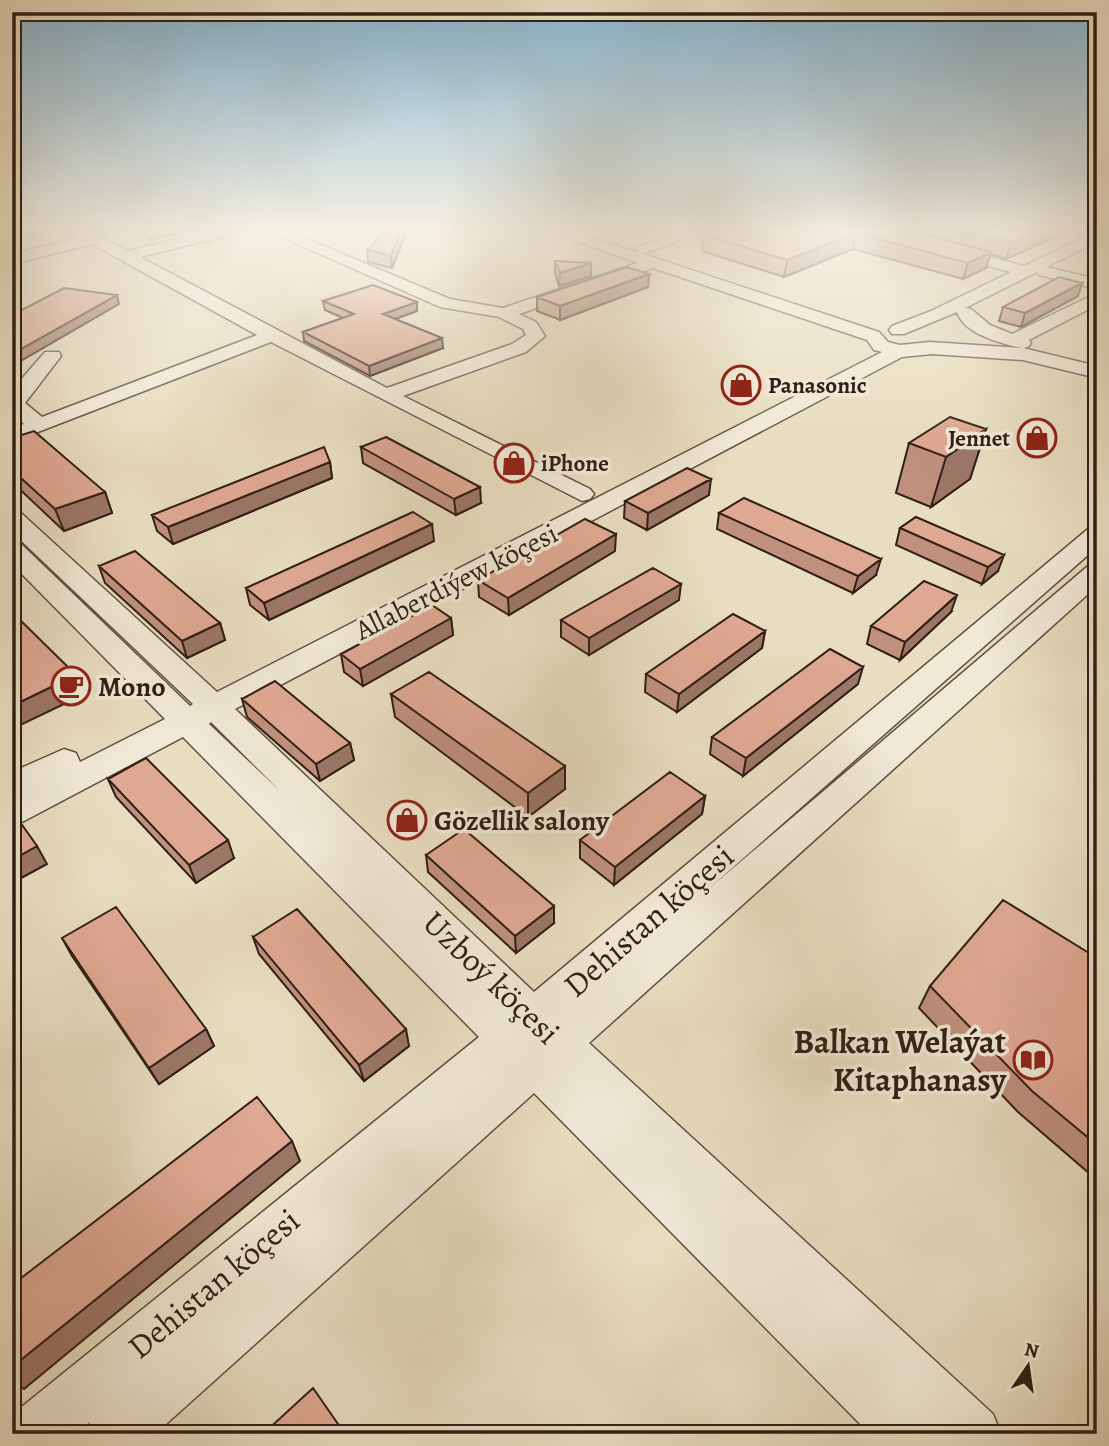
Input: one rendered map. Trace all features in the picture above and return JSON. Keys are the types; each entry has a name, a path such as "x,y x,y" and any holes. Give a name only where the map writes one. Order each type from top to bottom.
{"street":[{"path":"202,298 270,336 582,494"},
{"path":"386,395 519,348 536,336 530,326 504,313 446,303 435,298"},
{"path":"504,313 541,298"},
{"path":"778,298 884,332 937,316 972,298"},
{"path":"788,298 837,313 923,351 927,341 965,313 993,298"},
{"path":"1015,340 1096,298"},
{"path":"965,313 972,322 1015,340 1097,363"},
{"name":"Allaberdiýew köçesi","path":"12,812 193,707 884,332"},
{"name":"Allaberdiýew köçesi","path":"12,786 193,707 884,332"},
{"path":"12,436 270,336"},
{"path":"927,341 1041,347"},
{"path":"927,341 1023,354 1097,372"},
{"path":"39,426 15,404 16,398 52,356"},
{"name":"Uzboý köçesi","path":"12,518 193,707 534,1040 909,1434"},
{"name":"Dehistan köçesi","path":"113,1434 534,1040 1097,534"},
{"name":"Uzboý köçesi","path":"12,549 193,707"},
{"name":"Dehistan köçesi","path":"33,1434 534,1040 1097,572"},
{"name":"Uzboý köçesi","path":"534,1040 973,1434"}],"building":[{"path":"44,298 111,298 12,354 12,315"},
{"path":"331,298 408,298 417,302 383,314 442,338 369,366 303,332 354,314 323,301"},
{"path":"541,298 581,298 560,306"},
{"path":"1019,298 1053,298 1025,313 1003,307"},
{"path":"950,417 986,429 946,457 909,443"},
{"path":"34,431 105,492 55,509 12,470 12,438"},
{"path":"386,437 480,487 454,499 361,447"},
{"path":"324,447 330,462 168,527 152,515"},
{"path":"687,468 711,479 648,513 625,501"},
{"path":"744,498 881,559 858,576 719,513"},
{"path":"413,512 432,524 264,603 246,588"},
{"path":"916,517 1004,555 988,567 900,528"},
{"path":"585,519 616,534 508,598 478,580"},
{"path":"135,551 220,623 182,641 99,566"},
{"path":"653,568 681,584 589,638 561,620"},
{"path":"924,581 957,595 905,642 871,626"},
{"path":"432,605 451,618 360,669 341,654"},
{"path":"12,612 76,675 12,706 13,671"},
{"path":"733,614 765,631 679,694 646,674"},
{"path":"830,649 863,667 746,758 712,737"},
{"path":"429,672 565,766 528,793 391,694"},
{"path":"275,681 350,743 316,764 242,699"},
{"path":"146,758 228,840 189,865 108,779"},
{"path":"670,772 705,796 615,867 580,840"},
{"path":"20,822 37,846 12,860 12,826"},
{"path":"464,829 554,906 515,936 426,855"},
{"name":"Balkan Welaýat Kitaphanasy","path":"1003,900 1097,958 1097,1145 1032,1091 930,986"},
{"path":"116,907 206,1029 149,1068 62,938"},
{"path":"297,909 406,1029 359,1065 253,937"},
{"path":"257,1097 292,1141 12,1367 12,1285"},
{"path":"313,1388 345,1434 263,1434"}],"place":[{"name":"Panasonic","path":"741,385"},
{"name":"Jennet","path":"1037,438"},
{"name":"iPhone","path":"514,463"},
{"name":"Mono","path":"71,686"},
{"name":"Gözellik salony","path":"407,820"},
{"name":"Balkan Welaýat Kitaphanasy","path":"1033,1060"}]}
